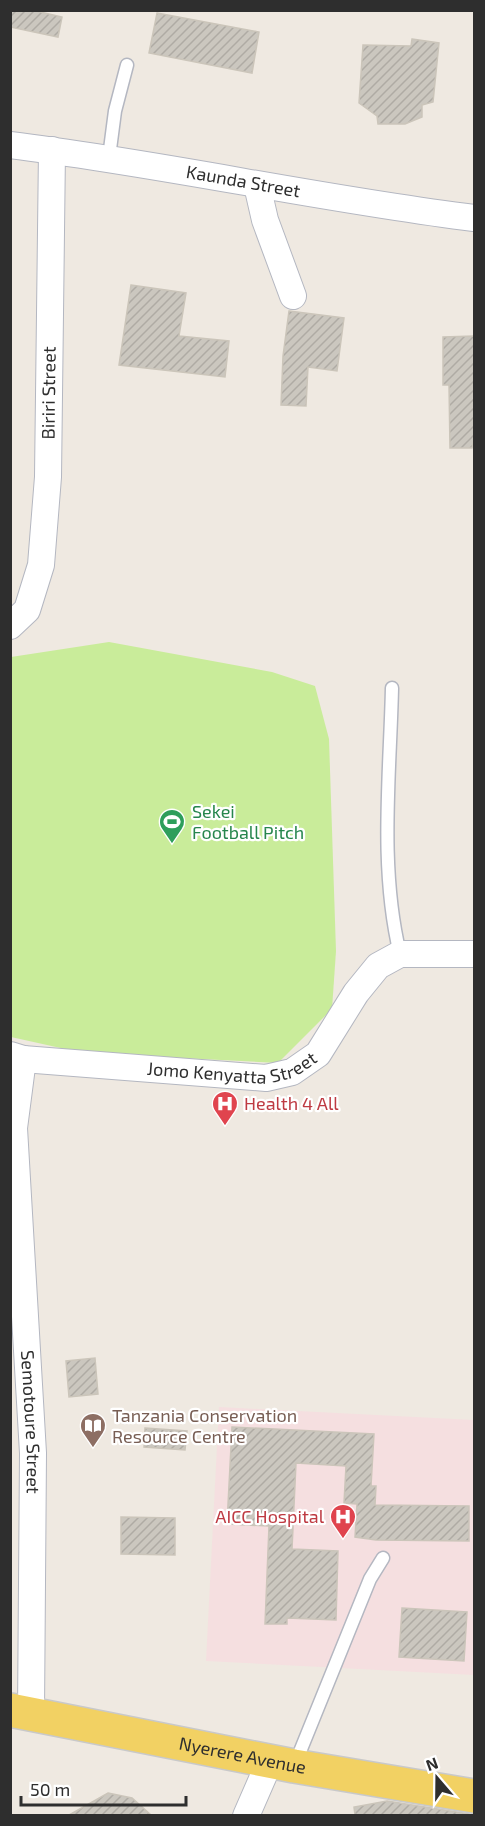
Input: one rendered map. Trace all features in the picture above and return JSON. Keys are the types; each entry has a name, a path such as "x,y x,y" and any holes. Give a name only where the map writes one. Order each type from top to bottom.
{"main road":[{"name":"Nyerere Avenue","path":"21,1712 282,1763 474,1796"}],"street":[{"name":"Kaunda Street","path":"10,145 109,157 258,185 474,218"},
{"name":"Biriri Street","path":"10,626 27,610 41,565 48,477 52,150"},
{"path":"258,185 265,220 293,296"},
{"path":"400,954 474,954"},
{"name":"Jomo Kenyatta Street","path":"17,1057 266,1078 292,1072 318,1054 356,993 378,966 400,954"},
{"name":"Semotoure Street","path":"17,1057 14,1128 33,1453 21,1712"},
{"path":"246,1815 282,1763"}],"lane":[{"path":"109,157 115,111 127,65"},
{"path":"392,688 387,857 390,912 400,954"},
{"path":"282,1763 370,1579 383,1558"}],"shaded area":[{"name":"AICC Hospital","path":"219,1407 474,1420 474,1675 206,1661"}],"green space":[{"name":"Sekei Football Pitch","path":"109,642 272,672 315,686 329,739 336,951 332,1009 278,1063 83,1053 11,1037 11,657"}],"building":[{"path":"10,10 32,10 62,17 58,37 10,27"},
{"path":"157,13 259,32 252,73 149,53"},
{"path":"412,39 439,43 433,102 422,105 422,117 405,124 378,124 377,116 359,103 363,45 411,46"},
{"path":"131,285 186,293 179,336 229,341 225,377 119,365"},
{"path":"289,311 344,318 337,371 308,367 306,406 281,405 283,356"},
{"path":"474,336 474,440 472,448 450,448 449,385 443,385 443,337"},
{"path":"95,1358 98,1394 69,1397 66,1361"},
{"path":"232,1427 374,1434 371,1486 376,1486 375,1505 469,1506 469,1541 376,1540 355,1537 357,1504 344,1503 346,1466 296,1463 292,1549 338,1551 336,1620 287,1618 287,1624 265,1624 269,1526 227,1524"},
{"path":"145,1428 187,1431 185,1450 144,1447"},
{"path":"121,1517 175,1518 175,1555 121,1554"},
{"path":"402,1608 467,1612 464,1661 399,1657"},
{"path":"108,1793 132,1798 151,1815 69,1815"},
{"path":"387,1801 470,1815 355,1815 354,1807"}],"place":[{"name":"Sekei Football Pitch","path":"172,845"},
{"name":"Health 4 All","path":"225,1127"},
{"name":"Tanzania Conservation Resource Centre","path":"93,1449"},
{"name":"AICC Hospital","path":"343,1540"}]}
